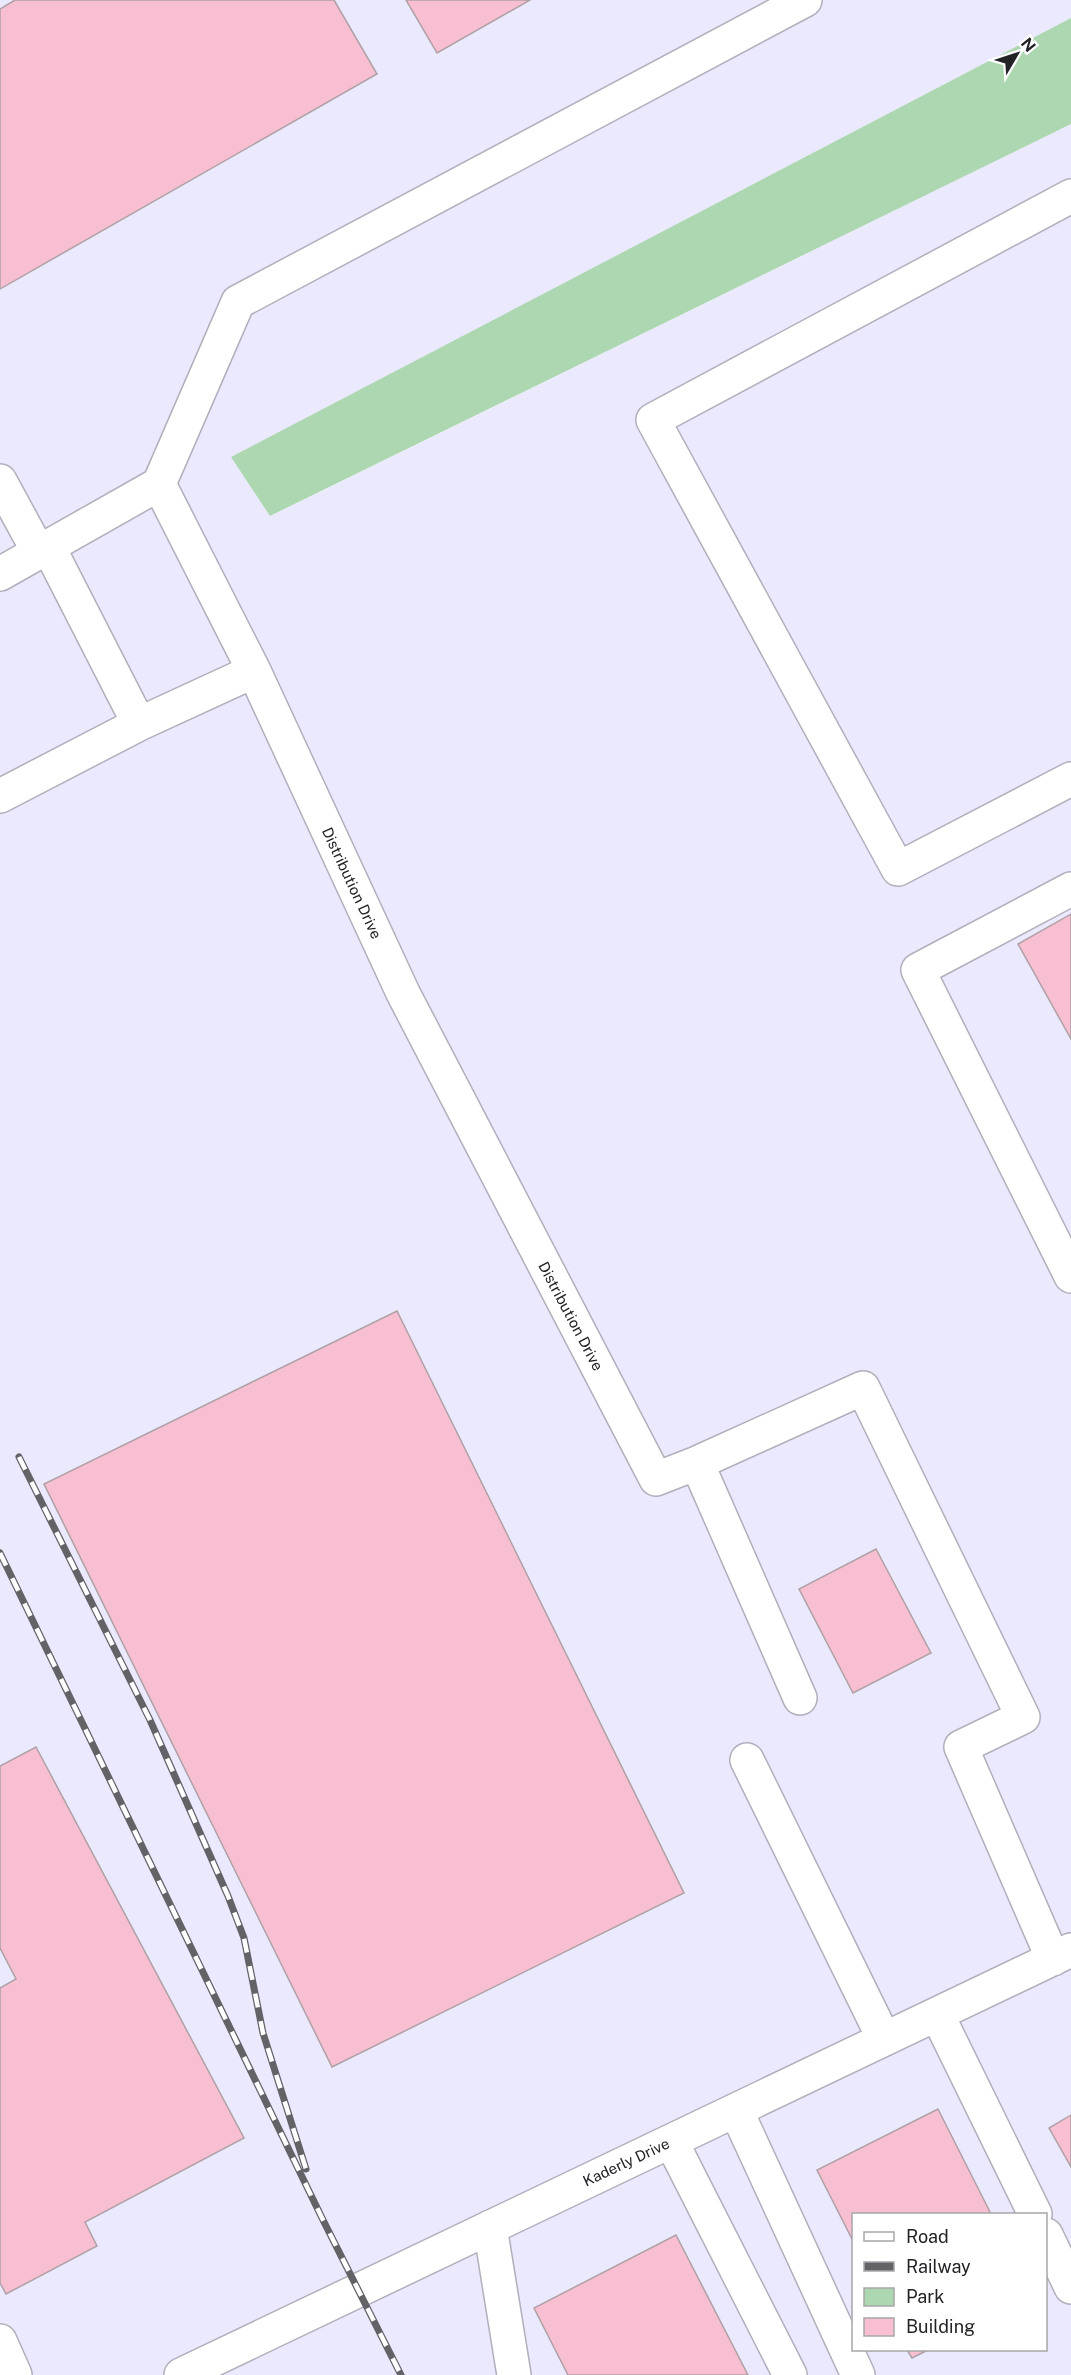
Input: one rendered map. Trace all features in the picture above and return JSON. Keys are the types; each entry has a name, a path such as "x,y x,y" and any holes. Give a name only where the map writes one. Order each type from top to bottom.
{"street":[{"path":"0,574 159,484 238,302 805,0"},
{"path":"1071,196 653,420 898,869 1071,779"},
{"path":"0,481 43,549 139,724"},
{"name":"Distribution Drive","path":"159,484 254,671 403,993 656,1479 697,1463"},
{"path":"0,796 139,724 254,671"},
{"path":"1071,889 918,970 1071,1276"},
{"path":"800,1698 697,1463 863,1388 1023,1717 961,1747 1062,1954"},
{"path":"747,1760 885,2039"},
{"name":"Kaderly Drive","path":"181,2375 1062,1954"},
{"path":"937,2014 1035,2213"},
{"path":"736,2109 858,2375"},
{"path":"671,2141 790,2375"},
{"path":"490,2227 514,2375"},
{"path":"1047,2237 1071,2287"},
{"path":"0,2341 15,2375"}],"shaded area":[{"path":"0,0 1071,0 1071,18 232,457 271,516 1071,124 1071,2375 0,2375"}],"green space":[{"path":"1071,18 1071,124 270,516 231,457"}],"building":[{"path":"15,0 334,0 377,74 0,289 0,9"},
{"path":"406,0 530,0 437,53"},
{"path":"1071,914 1071,1039 1018,944"},
{"path":"397,1311 684,1893 332,2067 44,1484"},
{"path":"876,1549 931,1653 853,1693 799,1589"},
{"path":"36,1747 244,2138 85,2222 97,2246 6,2294 0,2283 0,1988 16,1979 0,1948 0,1766"},
{"path":"938,2109 990,2213 852,2213 852,2239 817,2170"},
{"path":"1071,2115 1071,2167 1049,2128"},
{"path":"676,2235 748,2375 568,2375 534,2308"},
{"path":"908,2351 926,2351 912,2358"}],"railway":[{"path":"19,1457 150,1720 228,1896 244,1938 263,2033 306,2169"},
{"path":"0,1553 323,2220 401,2375"}]}
